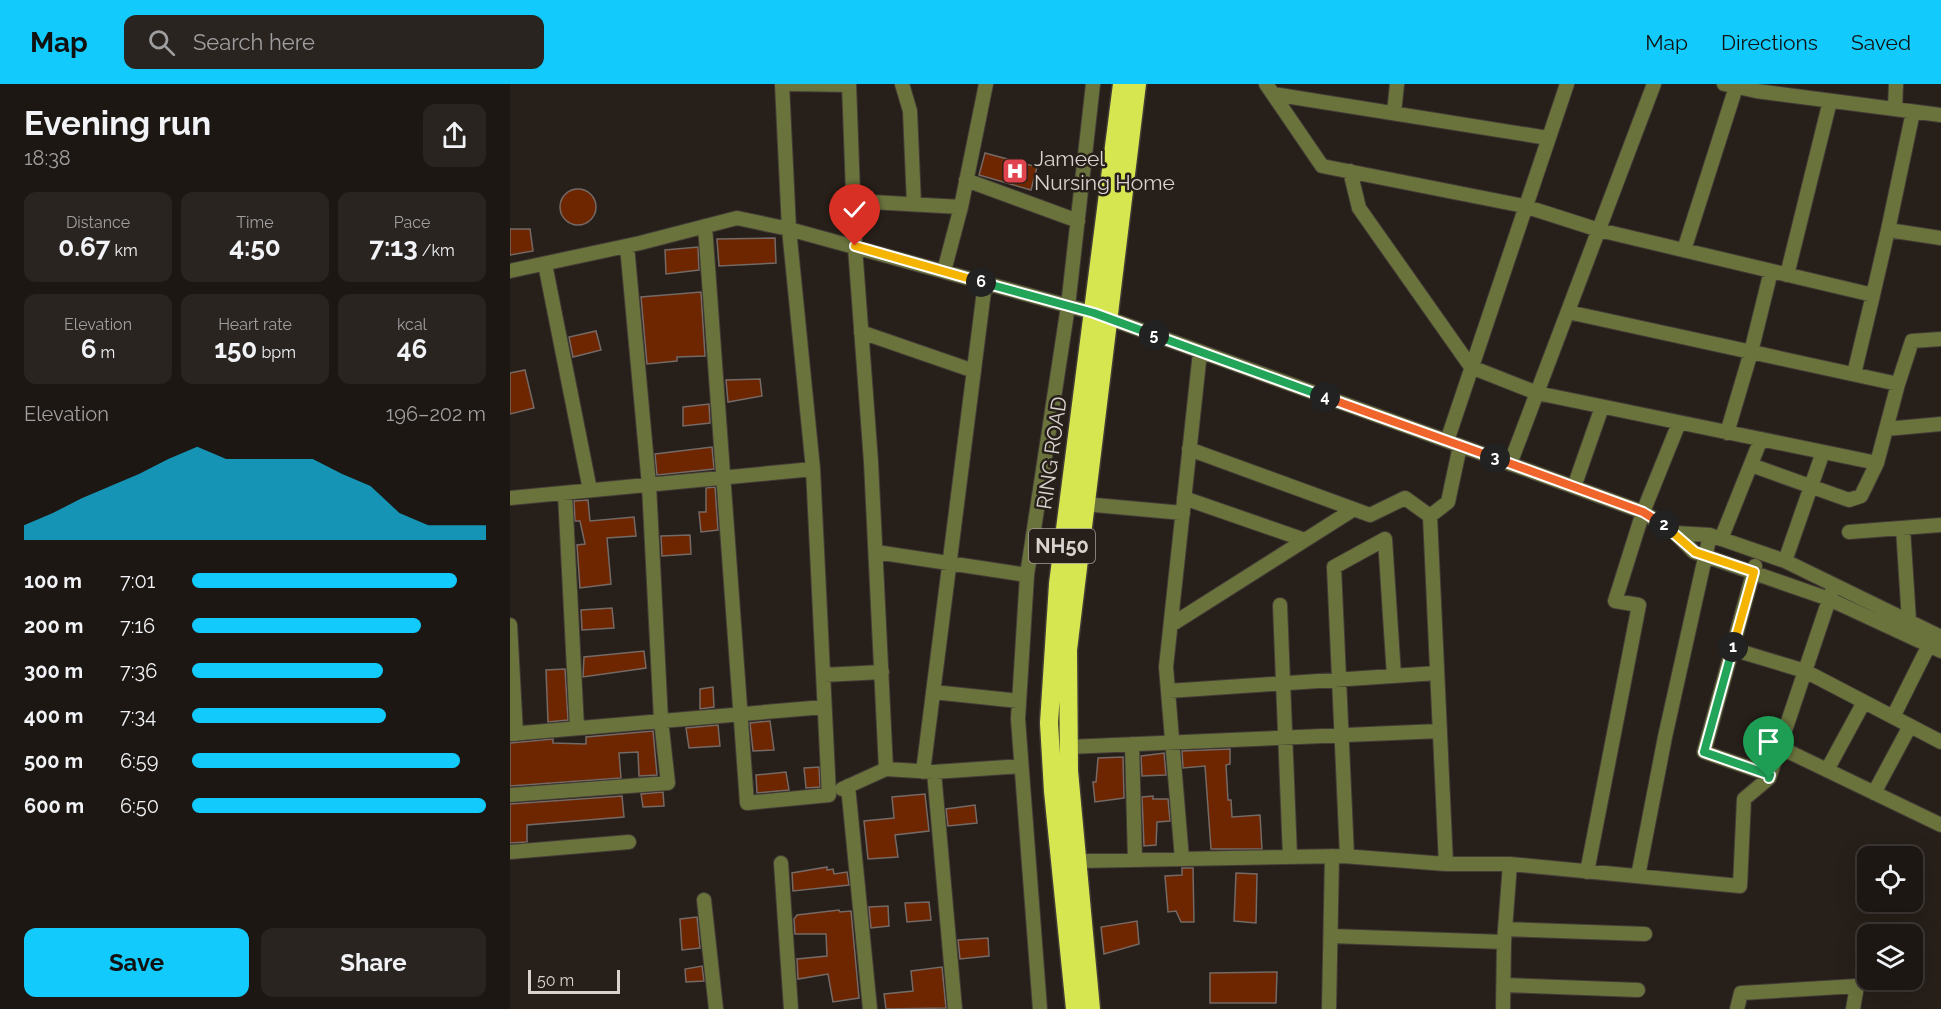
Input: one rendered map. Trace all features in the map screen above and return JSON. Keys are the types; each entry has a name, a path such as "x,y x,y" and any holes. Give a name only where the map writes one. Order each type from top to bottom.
{"highway":[{"name":"RING ROAD","path":"1091,1009 1068,747 1068,650 1084,504 1122,84"},
{"name":"RING ROAD","path":"1075,1009 1053,791 1049,711 1058,584 1137,84"}],"street":[{"path":"782,84 789,229 813,469 829,795"},
{"path":"790,84 849,85 855,246 876,552 886,769"},
{"path":"902,84 910,111 914,204"},
{"path":"944,272 961,207 986,84"},
{"path":"1040,1009 1021,766 1019,701 1027,575 1068,306 1093,84"},
{"path":"1394,113 1397,84"},
{"path":"1447,441 1524,206 1567,84"},
{"path":"1510,464 1654,84"},
{"path":"1895,109 1896,84"},
{"path":"1684,250 1730,85 1941,115"},
{"path":"1270,89 1394,113 1548,138"},
{"path":"1270,89 1322,166 1524,206 1599,230 1873,295"},
{"path":"1786,275 1830,101"},
{"path":"1854,374 1913,112"},
{"path":"1350,171 1359,208 1471,368 1537,393 1877,463"},
{"path":"966,180 1078,221"},
{"path":"853,201 961,207"},
{"path":"510,272 737,218 855,246 1100,316 1643,512 1675,533 1687,547 1829,599 1936,642"},
{"path":"705,226 747,803 829,795 886,769 929,772 1021,766"},
{"path":"1888,230 1941,238"},
{"path":"510,795 668,783 661,720 649,484 627,246"},
{"path":"545,264 590,490"},
{"path":"1727,433 1751,352 1770,271"},
{"path":"955,1009 929,772 933,692 985,283"},
{"path":"1568,312 1898,384"},
{"path":"861,332 974,371"},
{"path":"1751,465 1854,500 1861,496 1877,463 1912,340 1941,339"},
{"path":"1182,859 1166,667 1200,352"},
{"path":"1574,487 1602,407"},
{"path":"1587,872 1639,605 1615,602 1643,512 1679,423"},
{"path":"1886,429 1941,424"},
{"path":"1638,876 1665,737 1706,555 1751,465 1761,439"},
{"path":"1430,516 1448,502 1460,446"},
{"path":"1189,449 1370,515 1405,498 1430,516"},
{"path":"1785,561 1823,452"},
{"path":"511,494 565,493 813,469"},
{"path":"565,493 577,728"},
{"path":"1184,498 1305,540"},
{"path":"1084,504 1183,513"},
{"path":"1171,625 1354,509"},
{"path":"1430,516 1446,864"},
{"path":"1849,532 1941,525"},
{"path":"1903,528 1909,621"},
{"path":"1675,533 1716,537 1785,561 1909,621 1936,642"},
{"path":"1347,856 1334,567 1385,539 1394,676"},
{"path":"876,552 1027,575"},
{"path":"1759,552 1704,752 1770,775"},
{"path":"1077,861 1347,856 1446,864 1510,864 1740,886 1744,799 1770,775 1834,585"},
{"path":"1280,605 1290,857"},
{"path":"510,626 513,734 824,707"},
{"path":"1893,717 1936,642"},
{"path":"1732,649 1805,671 1941,742"},
{"path":"823,675 882,672"},
{"path":"1168,691 1437,673"},
{"path":"933,692 1019,701"},
{"path":"1827,770 1864,702"},
{"path":"1874,792 1910,726"},
{"path":"1068,747 1440,731"},
{"path":"1132,744 1135,860"},
{"path":"1779,747 1941,825"},
{"path":"848,786 870,1009"},
{"path":"510,852 629,842"},
{"path":"1329,1009 1332,856"},
{"path":"781,863 791,1009"},
{"path":"1503,1009 1510,864"},
{"path":"704,900 716,1009"},
{"path":"1331,936 1645,934"},
{"path":"1504,985 1638,990"},
{"path":"1737,1009 1741,993 1857,986 1853,1009"}],"building":[{"path":"985,153 1037,167 1031,190 979,175"},
{"path":"578,189 591,194 596,207 591,220 578,225 565,220 560,207 565,194"},
{"path":"510,229 530,229 533,251 510,255"},
{"path":"775,238 776,263 719,266 717,239"},
{"path":"698,247 699,270 666,274 665,250"},
{"path":"701,292 705,356 677,357 677,361 647,364 641,297"},
{"path":"596,331 601,350 573,357 569,337"},
{"path":"525,370 534,408 510,414 510,373"},
{"path":"760,379 762,396 728,402 726,380"},
{"path":"709,404 710,423 683,426 683,407"},
{"path":"712,447 714,469 657,475 655,454"},
{"path":"715,487 718,530 701,532 699,512 706,512 706,488"},
{"path":"588,500 590,521 634,517 636,536 607,538 611,584 580,588 577,545 585,544 580,521 575,521 574,501"},
{"path":"690,535 691,554 662,556 661,536"},
{"path":"612,608 614,628 582,630 581,610"},
{"path":"644,651 646,668 583,677 584,657"},
{"path":"565,669 568,720 548,722 546,670"},
{"path":"713,687 714,707 700,709 700,689"},
{"path":"770,721 774,750 753,751 750,723"},
{"path":"718,725 720,746 689,748 686,728"},
{"path":"653,731 657,775 639,776 638,752 619,753 621,778 510,786 510,743 553,739 553,743 586,744 586,737"},
{"path":"1230,749 1230,764 1226,765 1228,800 1231,800 1232,817 1260,815 1262,849 1211,849 1205,766 1183,768 1182,751"},
{"path":"1164,753 1166,775 1142,776 1141,756"},
{"path":"1123,757 1124,798 1095,802 1093,782 1096,782 1098,758"},
{"path":"819,767 820,787 806,788 804,768"},
{"path":"786,772 789,790 757,793 756,775"},
{"path":"663,792 664,806 643,807 641,794"},
{"path":"925,794 929,831 895,835 898,857 868,859 864,821 894,818 892,797"},
{"path":"622,796 624,817 527,825 527,842 510,843 510,804"},
{"path":"1153,796 1153,799 1168,799 1170,821 1157,822 1156,845 1144,846 1142,797"},
{"path":"975,805 977,823 948,826 946,809"},
{"path":"827,867 827,870 833,869 834,874 847,872 849,885 793,891 792,873"},
{"path":"1182,868 1193,868 1194,922 1181,922 1176,911 1168,912 1165,876 1182,875"},
{"path":"1236,873 1257,874 1256,923 1234,921"},
{"path":"929,902 931,920 907,922 905,903"},
{"path":"888,906 889,926 871,928 869,907"},
{"path":"839,910 840,912 851,911 859,998 833,1002 828,974 798,979 797,959 827,956 826,934 795,934 794,919 797,915"},
{"path":"697,917 700,948 682,950 680,919"},
{"path":"1137,921 1139,944 1104,954 1101,927"},
{"path":"988,938 989,956 960,959 958,940"},
{"path":"702,966 704,981 686,982 685,969"},
{"path":"942,967 946,1008 886,1009 884,994 913,991 911,971"},
{"path":"1277,972 1276,1003 1210,1003 1210,973"}],"place":[{"name":"Jameel Nursing Home","path":"1015,171"}],"route":[{"path":"855,246 1094,313 1643,512 1675,533 1687,547 1695,552 1754,572 1704,752 1770,775 1769,778"}]}
